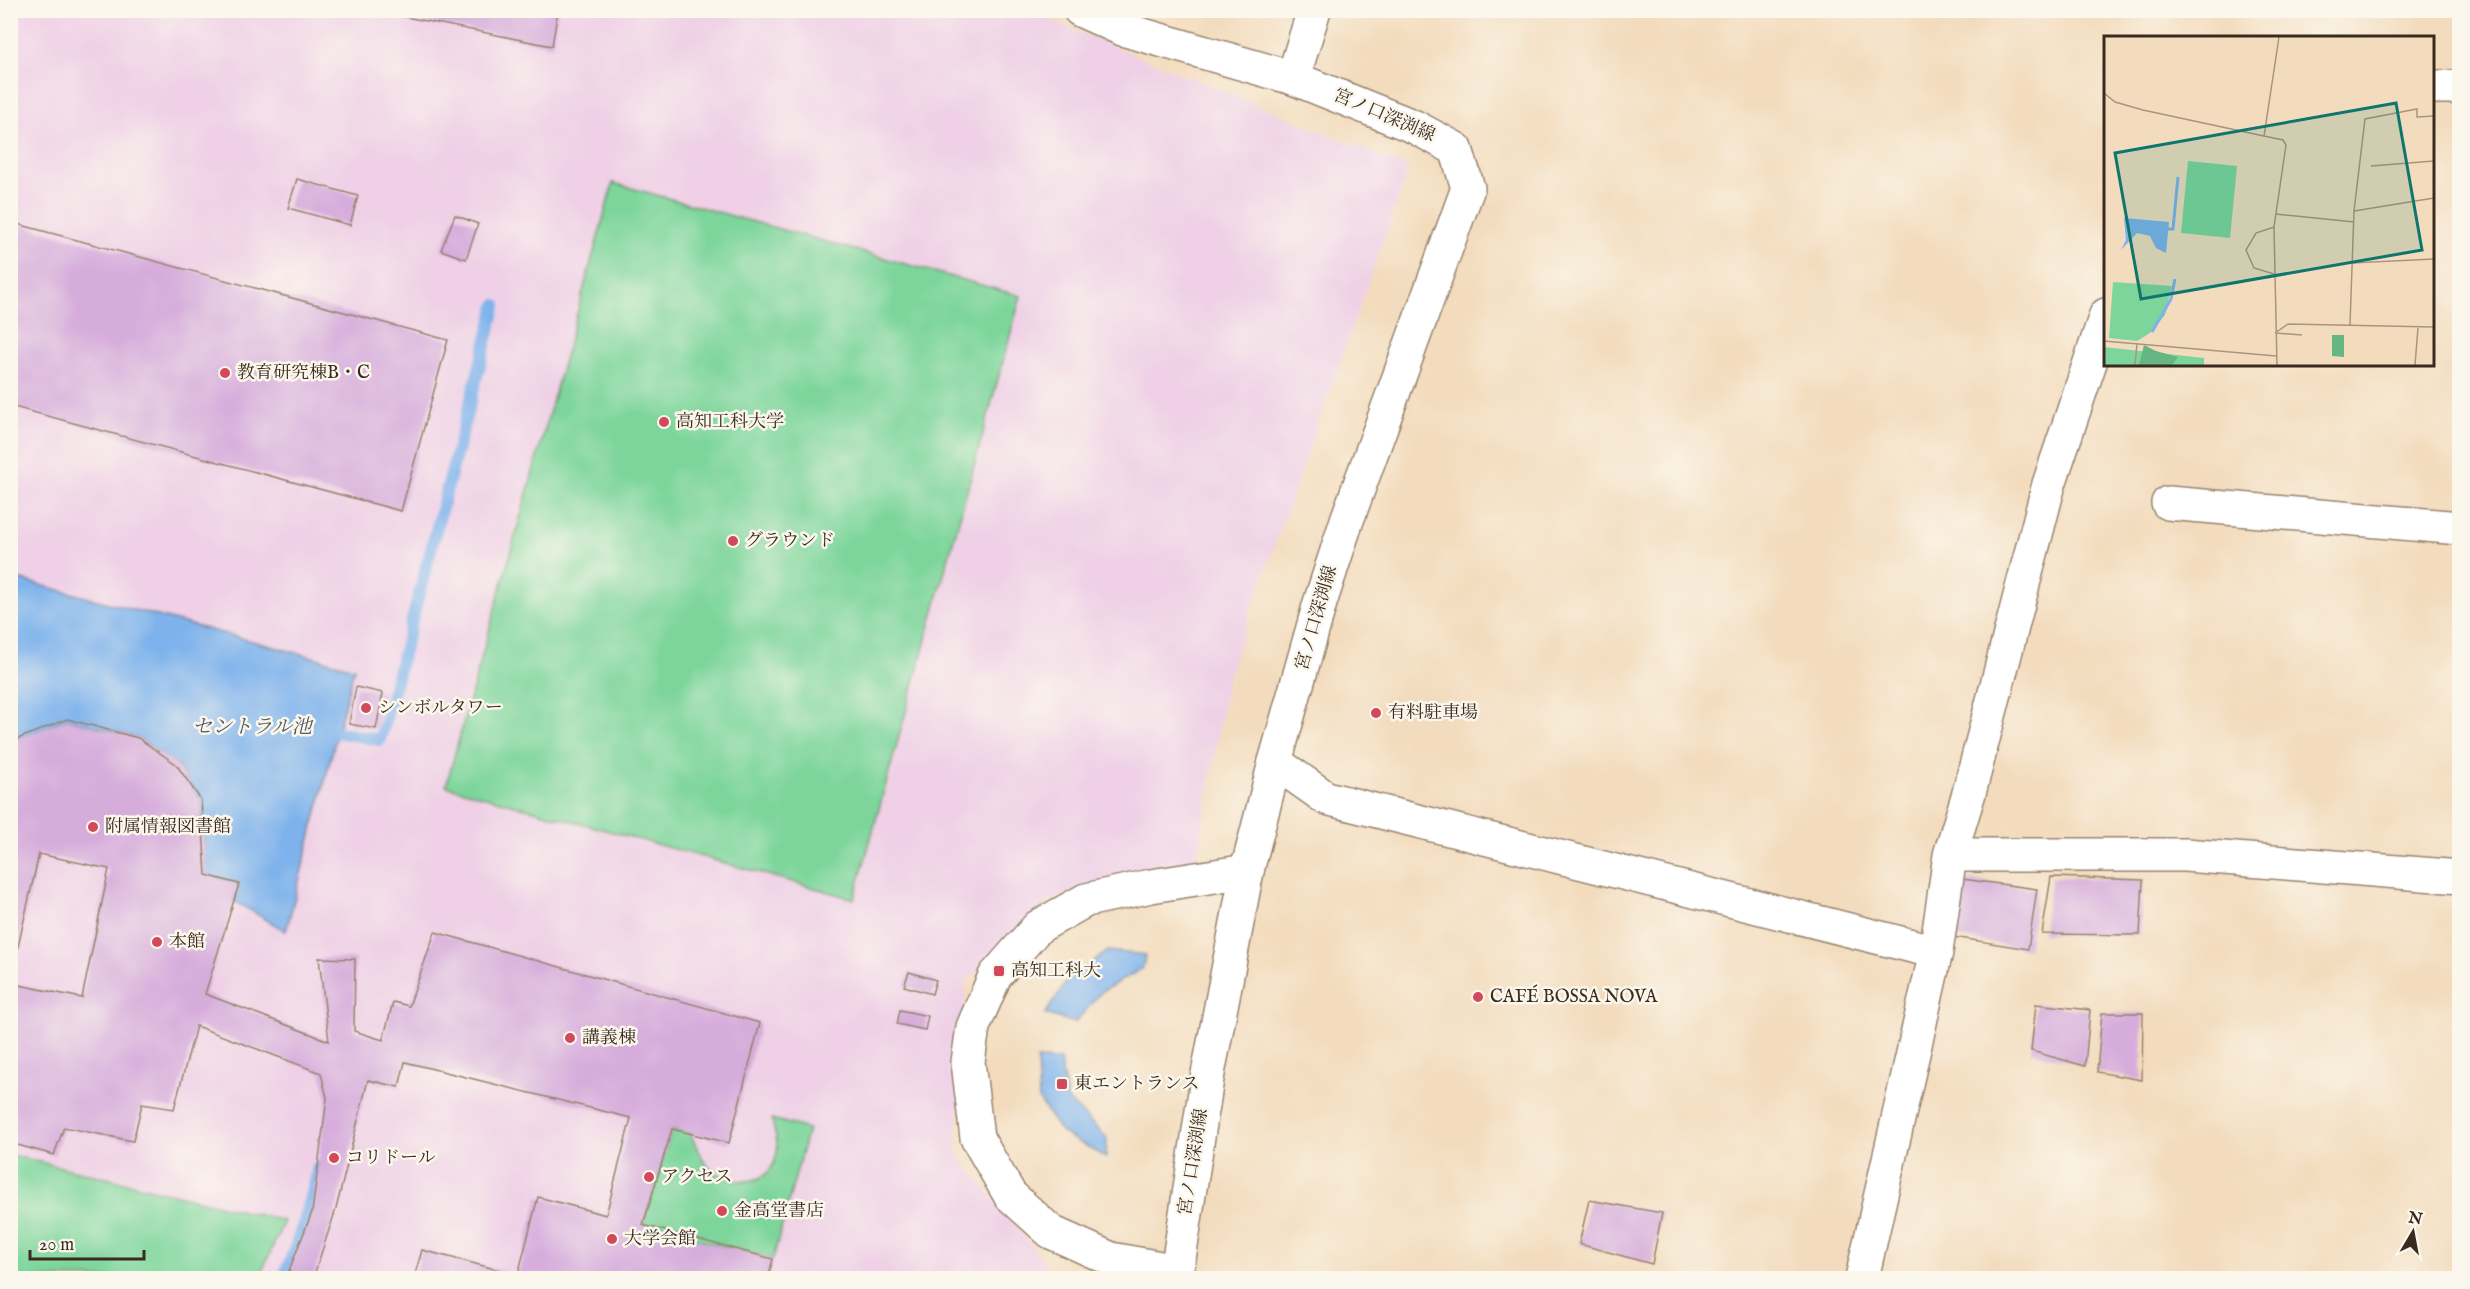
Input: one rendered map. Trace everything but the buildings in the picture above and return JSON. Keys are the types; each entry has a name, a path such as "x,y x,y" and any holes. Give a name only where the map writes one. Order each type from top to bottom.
{"street":[{"name":"宮ノ口深渕線","path":"1080,10 1122,29 1293,78 1416,127 1456,149 1468,188 1347,520 1320,603 1275,762 1247,871 1207,1079 1177,1275"},
{"path":"1293,78 1314,10"},
{"path":"2434,87 2460,87"},
{"path":"1862,1278 1936,952 1950,855 1969,793 2049,484 2104,321"},
{"path":"2168,503 2460,528"},
{"path":"1275,762 1326,798 1936,952"},
{"path":"1950,855 2185,855 2460,877"},
{"path":"1177,1275 1111,1259 1051,1232 1010,1195 977,1138 968,1062 973,1027 995,976 1038,927 1086,900 1151,886 1247,871"}],"shaded area":[{"name":"高知工科大学","path":"10,11 1029,11 1409,168 1228,676 1196,865 1050,900 966,982 956,1151 1057,1278 11,1278"}],"green space":[{"name":"グラウンド","path":"613,183 1021,296 854,899 446,786"},
{"path":"772,1119 808,1129 773,1259 643,1225 672,1129 690,1133 703,1159 717,1173 739,1181 749,1181 759,1178 774,1164 777,1140"},
{"path":"11,1155 284,1221 259,1278 11,1278"}],"water":[{"name":"セントラル池","path":"10,577 354,668 286,931 234,901 238,884 206,875 201,800 176,764 138,738 67,719 11,742"},
{"path":"1108,951 1145,955 1143,968 1101,992 1075,1023 1045,1014 1069,978"},
{"path":"1037,1059 1060,1060 1067,1099 1107,1138 1106,1158 1061,1132 1039,1100"}],"waterway":[{"path":"337,732 380,740 496,305"},
{"path":"283,1278 303,1224 318,1168"}],"place":[{"name":"教育研究棟B・C","path":"225,373"},
{"name":"高知工科大学","path":"664,422"},
{"name":"グラウンド","path":"733,541"},
{"name":"シンボルタワー","path":"366,708"},
{"name":"有料駐車場","path":"1376,713"},
{"name":"附属情報図書館","path":"93,827"},
{"name":"本館","path":"157,942"},
{"name":"高知工科大","path":"999,971"},
{"name":"CAFÉ BOSSA NOVA","path":"1478,997"},
{"name":"講義棟","path":"570,1038"},
{"name":"東エントランス","path":"1062,1084"},
{"name":"コリドール","path":"334,1158"},
{"name":"アクセス","path":"649,1177"},
{"name":"金高堂書店","path":"722,1211"},
{"name":"大学会館","path":"612,1239"}]}
